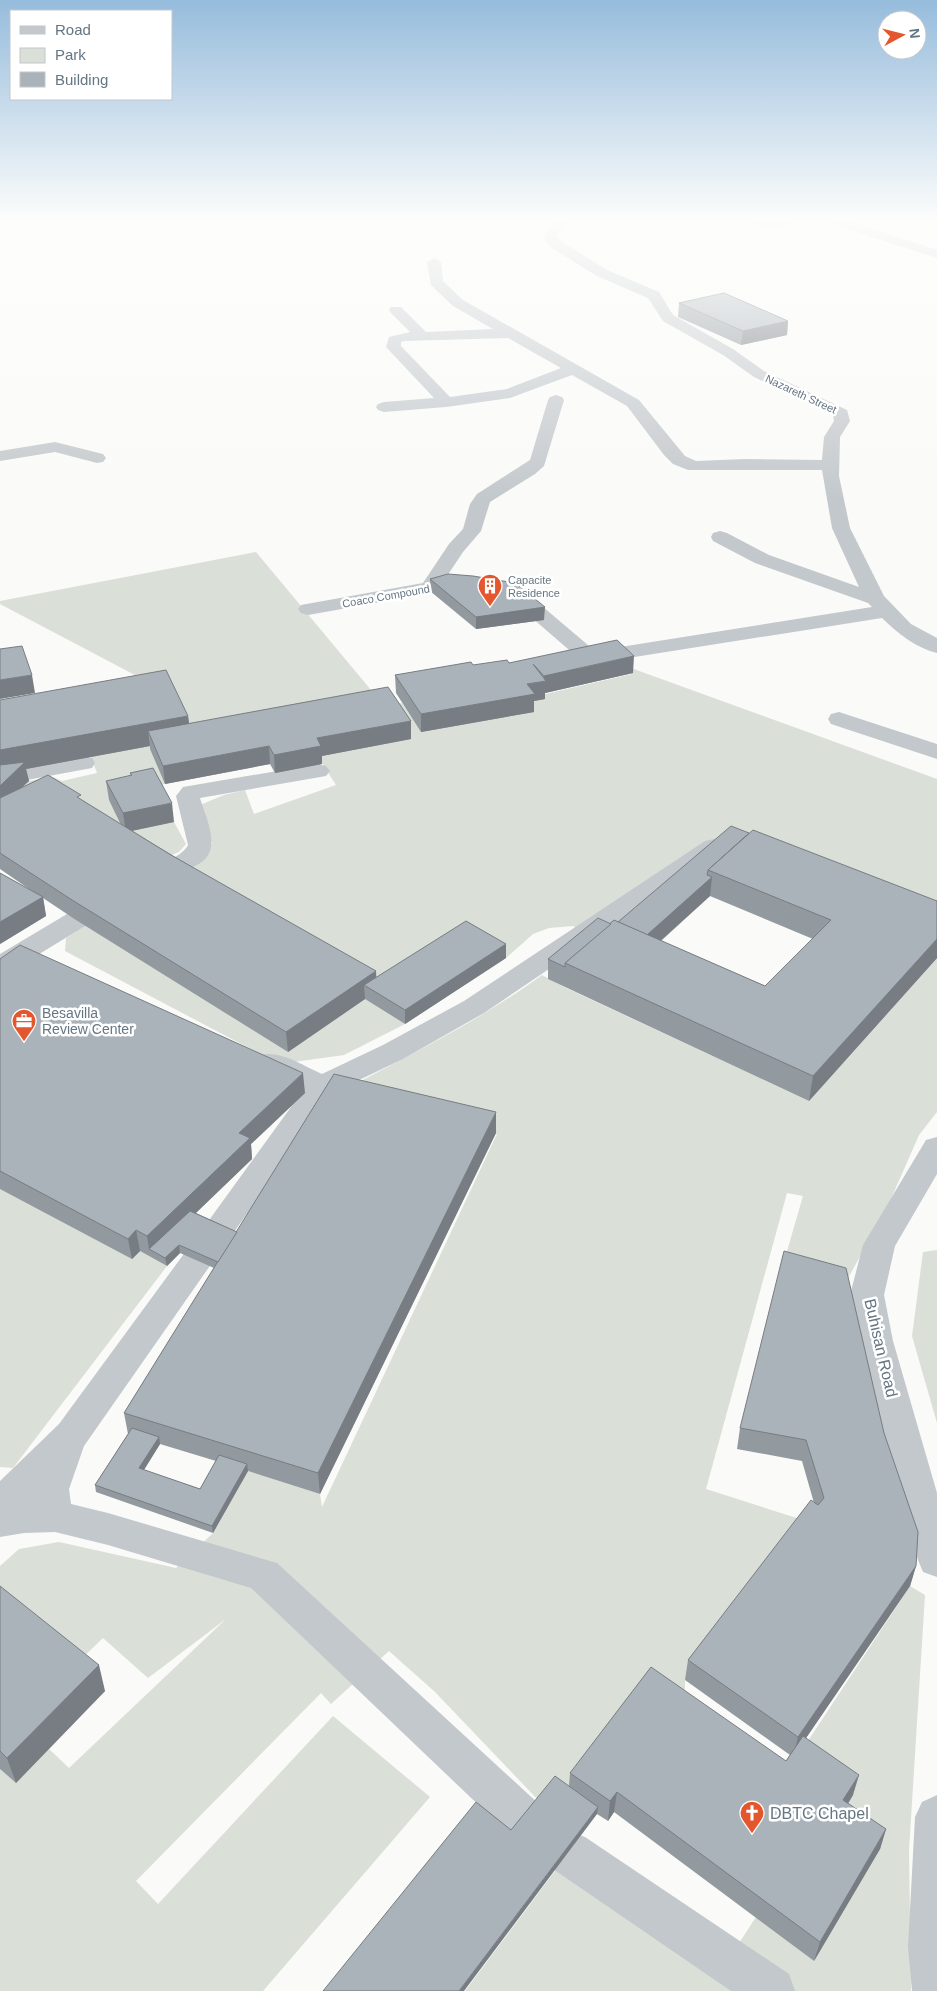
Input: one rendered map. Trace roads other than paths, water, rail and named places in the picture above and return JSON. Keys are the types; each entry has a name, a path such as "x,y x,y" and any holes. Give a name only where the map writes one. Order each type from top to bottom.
{"street":[{"path":"400,314 422,336"},
{"path":"477,314 632,403 670,451 686,464 694,466 745,464 831,465"},
{"name":"Nazareth Street","path":"665,314 668,318 728,352 759,374 841,413 842,421 832,437 830,476 841,528 880,605 904,628 937,647"},
{"path":"446,402 393,347 394,340 402,337 511,333"},
{"path":"384,407 446,402 510,393 573,369"},
{"path":"429,588 456,548 472,531 479,504 483,498 529,470 538,462 556,400"},
{"path":"0,456 54,447 97,458"},
{"path":"720,537 762,559 880,605"},
{"name":"Coaco Compound","path":"308,610 449,584 490,589 518,594 590,658"},
{"path":"561,662 880,605"},
{"path":"839,719 937,752"},
{"path":"0,778 84,763"},
{"path":"169,872 196,854 200,845 188,796 191,792 318,771"},
{"path":"218,1231 322,1086 393,1052 474,1007 714,846 738,842"},
{"path":"0,966 76,920"},
{"path":"26,949 53,962"},
{"path":"250,1053 322,1086"},
{"name":"Buhisan Road","path":"937,1148 879,1246 867,1295 876,1341 937,1560"},
{"path":"0,1505 72,1435 198,1260"},
{"path":"56,1516 50,1489 72,1435"},
{"path":"0,1521 24,1517 56,1516 108,1529 263,1575 525,1820"},
{"path":"935,1991 931,1947 937,1817"},
{"path":"569,1852 772,1991"}],"place":[{"name":"Capacite Residence","path":"490,607"},
{"name":"Besavilla Review Center","path":"24,1042"},
{"name":"DBTC Chapel","path":"752,1834"}]}
